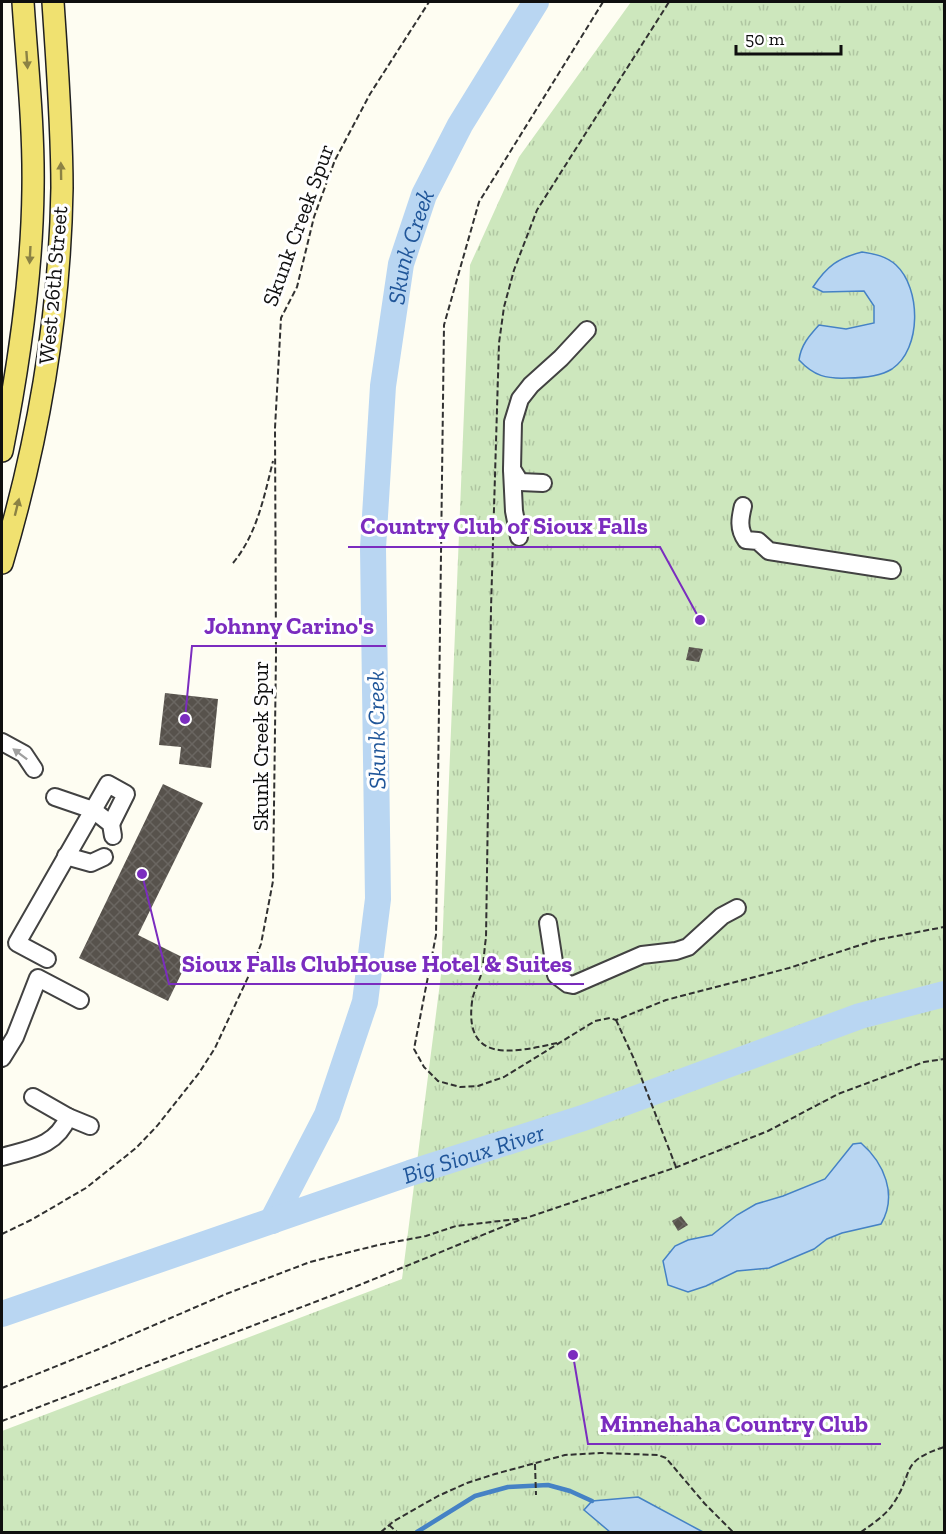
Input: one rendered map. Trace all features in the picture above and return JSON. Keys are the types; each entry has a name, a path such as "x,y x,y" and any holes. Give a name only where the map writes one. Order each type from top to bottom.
{"main road":[{"name":"West 26th Street","path":"2,451 18,360 32,228 32,133 23,2"},
{"name":"West 26th Street","path":"2,563 27,472 46,365 57,276 62,187 53,2"}],"lane":[{"path":"519,537 514,511 512,469 513,422 520,399 531,385 587,330"},
{"path":"512,469 520,482 543,483"},
{"path":"743,506 740,518 741,534 746,540 758,541 769,551 892,570"},
{"path":"2,742 24,754 34,769"},
{"path":"47,959 17,943 66,856 93,810 108,784 126,794 112,830 93,810 55,797"},
{"path":"66,856 91,863 104,857"},
{"path":"548,923 556,975 573,985 642,955 688,947 722,916 736,908"},
{"path":"3,1049 15,1037 38,978 80,1000"},
{"path":"33,1097 68,1117 90,1126"},
{"path":"2,1157 51,1141 64,1129 68,1117"}],"path":[{"name":"Skunk Creek Spur","path":"2,1234 32,1220 86,1188 136,1148 157,1126 199,1073 215,1048 261,944 273,881 276,667 275,456 280,318 297,287 314,217 324,187 349,131 429,2"},
{"path":"603,2 479,202 444,325 436,935 414,1048 424,1067 438,1082 460,1087 478,1086 504,1077 595,1021 610,1018 616,1020 621,1026 677,1167"},
{"path":"233,563 242,553 256,526 275,456"},
{"path":"616,1020 666,1000 789,968 876,940 945,927"},
{"path":"2,1421 357,1286 526,1218 677,1167 768,1131 838,1094 924,1062 945,1059"},
{"path":"2,1388 226,1294 310,1262 456,1227 526,1218"},
{"path":"863,1532 892,1506 910,1465 925,1453 945,1447"},
{"path":"381,1533 389,1525 438,1496 467,1483 565,1455 580,1454 658,1455 666,1458 733,1533"},
{"path":"535,1464 536,1496"},
{"path":"389,1525 397,1533"}],"green space":[{"path":"631,2 944,2 944,1532 2,1532 2,1431 402,1279 441,975 470,265 519,157"}],"water":[{"path":"862,252 888,259 904,275 914,303 915,318 909,348 902,360 882,374 854,378 833,378 821,375 810,370 799,360 809,337 819,325 846,329 874,323 874,306 864,291 823,292 813,287 834,264"},
{"path":"861,1143 876,1160 886,1180 888,1202 881,1224 842,1233 827,1239 814,1249 769,1268 737,1271 688,1292 668,1285 663,1261 675,1246 688,1240 712,1235 737,1215 756,1204 825,1179 853,1144"},
{"path":"638,1497 703,1532 610,1532 584,1510 592,1501"}],"building":[{"path":"689,647 703,649 699,662 686,660"},
{"path":"165,693 218,699 211,768 179,764 181,747 159,745"},
{"path":"163,784 203,803 138,935 188,960 168,1001 79,958"},
{"path":"681,1216 688,1225 678,1231 672,1221"}],"waterway":[{"name":"Skunk Creek","path":"272,1221 327,1115 365,1002 378,899 373,548 383,386 401,264 424,195 460,125 536,2"},
{"name":"Big Sioux River","path":"2,1314 410,1173 583,1118 860,1016 944,994"},
{"path":"417,1532 475,1496 508,1487 548,1485 570,1491 592,1501"}],"place":[{"name":"Country Club of Sioux Falls","path":"700,620"},
{"name":"Johnny Carino's","path":"185,719"},
{"name":"Sioux Falls ClubHouse Hotel & Suites","path":"142,874"},
{"name":"Minnehaha Country Club","path":"573,1355"}]}
